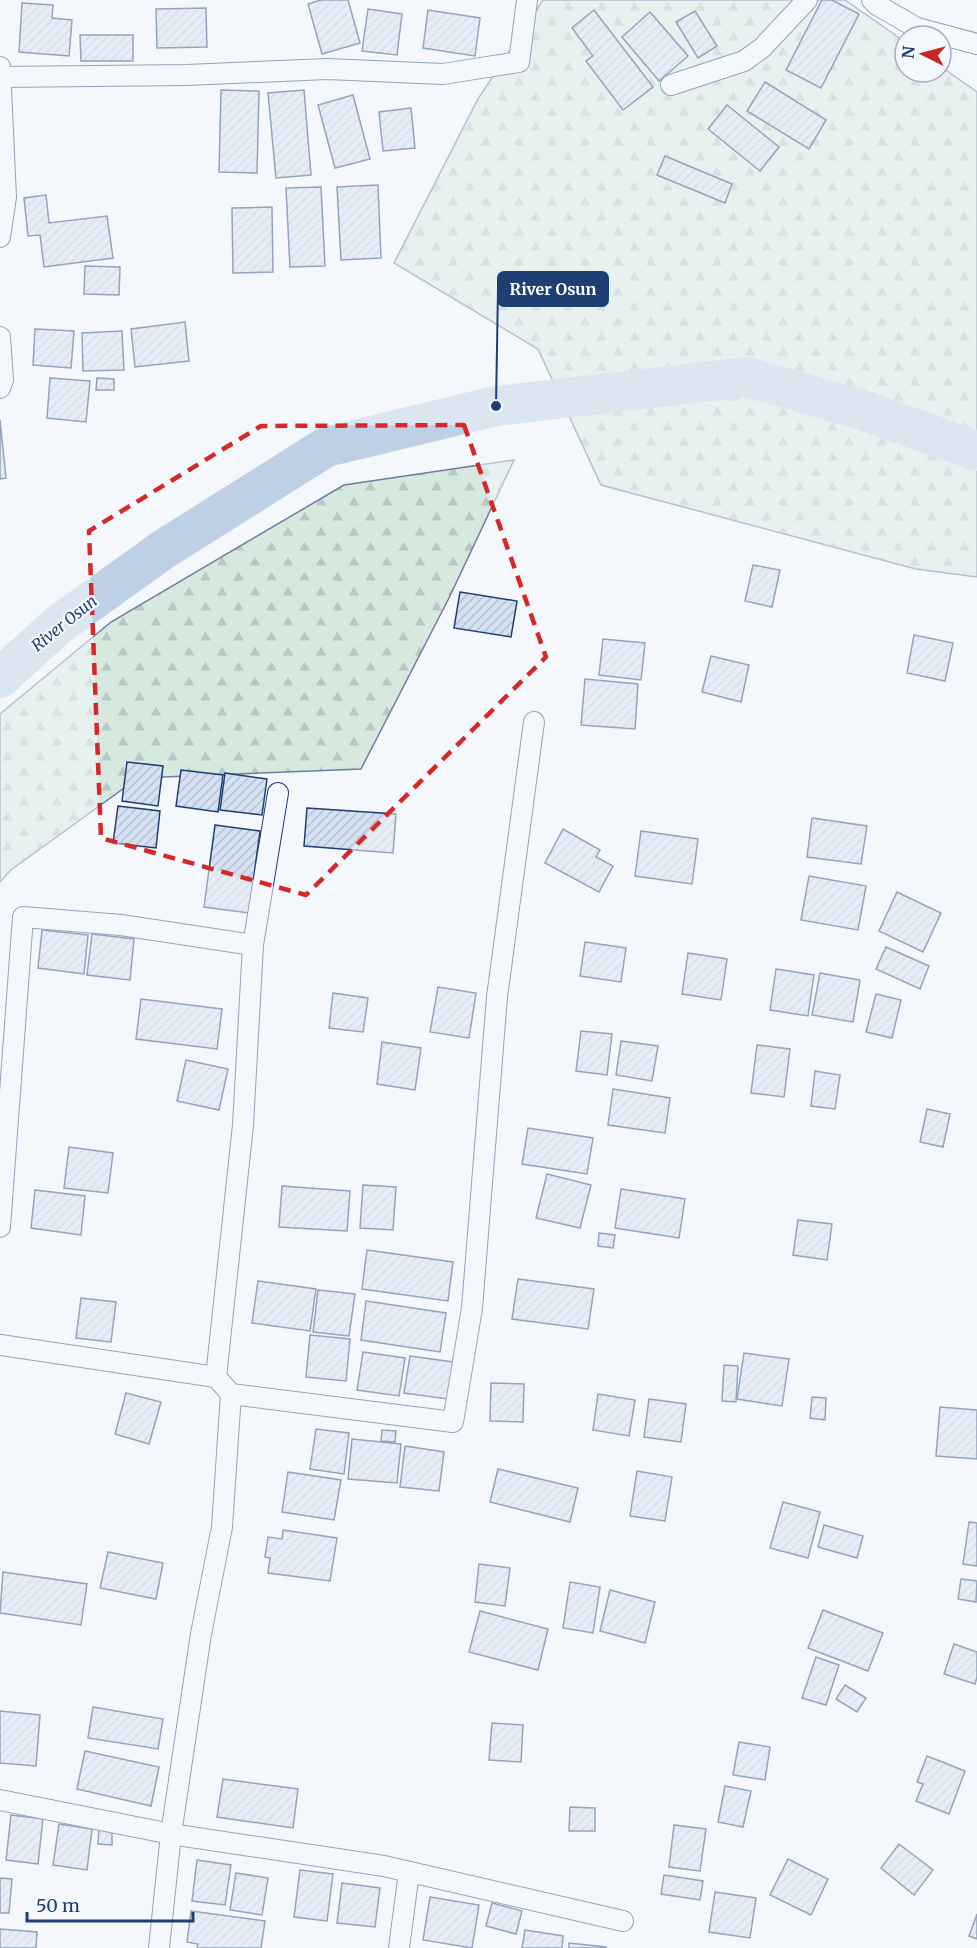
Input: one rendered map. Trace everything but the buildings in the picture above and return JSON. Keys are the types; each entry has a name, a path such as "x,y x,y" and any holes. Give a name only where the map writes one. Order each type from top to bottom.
{"street":[{"path":"0,77 187,75 327,69 443,74 519,62 527,0"},
{"path":"670,85 744,61 762,48 807,0"},
{"path":"872,0 916,28 977,44"},
{"path":"0,67 6,197 0,237"},
{"path":"0,337 3,381 0,388"},
{"path":"0,1345 216,1377 231,1394 453,1422 472,1308 497,997 534,722"},
{"path":"216,1377 243,1125 253,945 279,793"},
{"path":"0,1227 23,916 121,925 253,945"},
{"path":"159,1948 171,1834 201,1634 222,1527 231,1394"},
{"path":"0,1800 171,1834 384,1866 623,1921"},
{"path":"399,1948 410,1872"}],"highlighted area":[{"path":"464,425 546,657 306,895 101,838 89,531 261,426"}],"green space":[{"path":"543,0 845,0 893,34 893,84 953,84 953,75 977,92 977,577 916,569 601,485 538,349 394,263 478,99"},
{"path":"514,460 449,598 361,769 138,778 11,870 0,882 0,714 111,622 344,485"}],"waterway":[{"name":"River Osun","path":"0,678 58,625 164,549 326,447 496,406 747,377 862,410 977,451"}],"place":[{"name":"River Osun","path":"496,406"}]}
